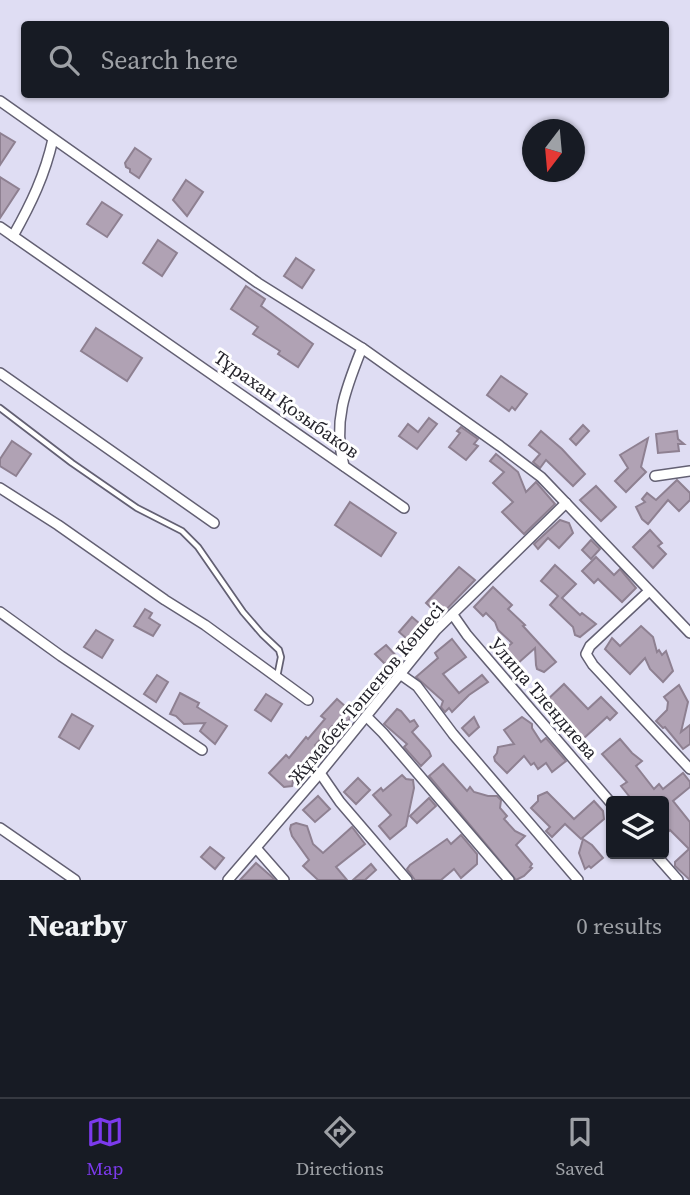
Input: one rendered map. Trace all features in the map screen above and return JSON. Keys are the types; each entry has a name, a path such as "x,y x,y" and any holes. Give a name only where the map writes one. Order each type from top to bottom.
{"street":[{"path":"0,101 258,282 362,348 541,477 690,633"},
{"path":"13,236 34,199 53,139"},
{"name":"Тұрахан Қозыбаков","path":"0,227 404,508"},
{"path":"344,466 338,431 346,388 362,348"},
{"path":"0,373 214,523"},
{"path":"655,476 690,471"},
{"path":"0,488 205,625 308,700"},
{"name":"Жұмабек Тәшенов Көшесі","path":"228,880 320,774 436,630 566,503"},
{"path":"649,590 590,646 586,654 593,665 690,769"},
{"path":"0,612 202,750"},
{"name":"Улица Тлендиева","path":"453,615 467,635 606,797"},
{"path":"400,674 417,686 453,734 578,880"},
{"path":"367,717 509,880"},
{"path":"320,774 340,802 407,880"},
{"path":"0,828 75,880"},
{"path":"256,848 284,880"},
{"path":"659,859 678,880"}],"lane":[{"path":"0,408 137,508 182,531 217,573 243,612 279,650 281,657 276,678"}],"building":[{"path":"0,133 15,142 0,165"},
{"path":"135,148 151,159 139,178 130,172 125,163"},
{"path":"0,177 19,189 0,218"},
{"path":"186,180 203,192 187,216 173,200"},
{"path":"102,202 122,215 107,237 87,224"},
{"path":"158,240 177,253 162,276 143,263"},
{"path":"296,258 314,270 302,288 284,276"},
{"path":"246,286 265,299 261,306 313,344 298,367 278,354 280,351 253,334 258,327 231,309"},
{"path":"96,328 142,358 127,381 81,351"},
{"path":"501,376 527,394 515,410 512,407 509,411 487,395"},
{"path":"429,418 437,424 417,449 399,436 408,424 418,432"},
{"path":"583,425 589,431 576,445 570,439"},
{"path":"461,427 478,439 474,444 478,446 466,460 449,447 460,433 457,431"},
{"path":"541,431 585,474 573,486 546,460 540,468 533,462 540,454 529,445"},
{"path":"677,431 678,439 684,444 678,444 679,451 658,453 656,434"},
{"path":"648,438 641,467 646,472 626,492 615,481 628,468 620,455"},
{"path":"12,441 31,454 16,476 0,466 0,459"},
{"path":"496,454 518,472 526,492 536,482 555,504 524,534 502,512 513,502 493,483 504,472 490,461"},
{"path":"677,480 690,493 690,500 679,511 668,500 648,524 636,507 645,502 642,499 647,493 656,500"},
{"path":"596,486 616,507 601,521 580,500"},
{"path":"350,502 396,533 381,556 335,525"},
{"path":"560,520 569,523 573,533 559,548 548,538 538,549 534,544"},
{"path":"650,530 662,543 658,546 666,554 653,568 633,547"},
{"path":"591,540 600,549 591,559 582,550"},
{"path":"596,557 614,575 620,569 636,588 622,602 598,579 594,583 582,571"},
{"path":"555,565 576,584 562,598 580,615 582,613 596,624 580,637 575,635 573,627 550,605 558,596 541,581"},
{"path":"459,567 475,580 440,616 426,603"},
{"path":"493,587 512,605 508,609 556,662 544,672 537,669 535,648 517,664 504,650 512,643 486,613 483,616 474,607"},
{"path":"145,609 152,613 149,618 160,625 153,636 134,626"},
{"path":"412,617 427,630 414,645 399,632"},
{"path":"641,626 653,637 657,652 659,650 662,655 666,651 673,671 663,682 650,669 645,658 630,674 605,649 612,638 620,646"},
{"path":"96,630 113,640 102,658 84,647"},
{"path":"452,639 466,657 443,674 459,693 482,675 488,682 469,695 452,712 449,708 445,712 441,707 443,701 416,677 438,658 435,653"},
{"path":"386,645 400,660 390,669 375,654"},
{"path":"157,675 168,682 156,702 144,694"},
{"path":"564,684 588,709 601,697 617,713 610,720 607,717 583,739 565,719 563,722 546,701"},
{"path":"679,685 688,702 681,732 690,725 690,744 683,749 665,727 656,721 667,710 668,702 664,697"},
{"path":"180,693 199,703 197,707 227,726 215,744 200,731 205,723 184,724 170,714"},
{"path":"266,694 282,704 271,721 255,710"},
{"path":"337,699 354,714 339,731 332,726 315,745 322,755 308,772 303,767 294,777 292,786 284,787 269,773 286,755 289,758 306,737 308,739 325,719 321,716"},
{"path":"397,709 410,722 414,720 418,726 412,732 429,751 431,756 421,766 404,747 407,744 384,724"},
{"path":"72,714 93,726 79,749 59,737"},
{"path":"474,717 479,727 469,736 462,728"},
{"path":"522,717 532,724 541,742 546,738 566,761 552,772 546,763 538,769 524,756 507,773 495,761 498,747 514,744 504,730"},
{"path":"620,739 642,761 636,766 654,789 659,784 663,789 683,773 690,782 690,787 673,801 690,822 690,880 675,866 675,862 689,849 669,831 669,796 629,796 621,786 627,782 602,754"},
{"path":"443,764 467,791 470,787 474,792 497,796 501,800 500,808 507,816 504,819 515,831 525,836 516,845 532,864 532,868 524,876 516,880 429,776"},
{"path":"402,775 413,780 414,788 406,826 390,839 379,826 391,815 373,795 381,788 383,791"},
{"path":"358,778 370,790 356,804 344,792"},
{"path":"547,792 574,819 594,801 603,811 604,819 581,839 565,824 552,837 546,831 550,827 531,808 538,801 538,796"},
{"path":"318,796 330,809 315,822 303,810"},
{"path":"429,798 436,806 417,823 410,816"},
{"path":"296,823 307,826 313,844 323,853 352,827 365,844 336,867 347,880 318,880 303,866 309,860 290,829 291,825"},
{"path":"461,835 477,854 477,864 461,878 454,869 441,880 415,880 407,869 410,865 447,839 451,844"},
{"path":"583,839 603,858 591,868 589,866 585,869 579,853"},
{"path":"210,847 224,858 215,869 201,857"},
{"path":"256,863 272,877 275,880 240,880"},
{"path":"371,864 376,870 365,880 353,880"}]}
